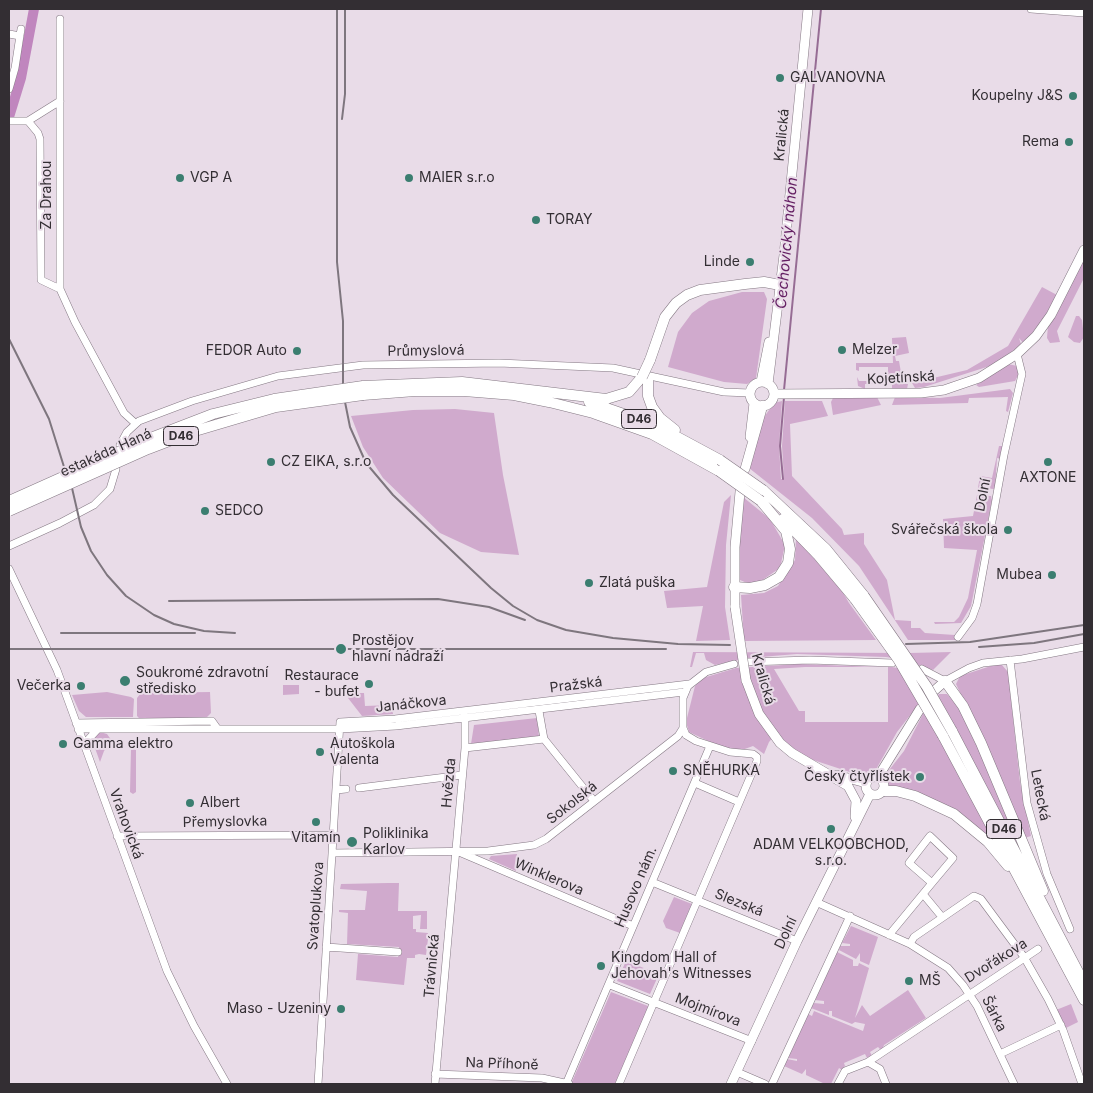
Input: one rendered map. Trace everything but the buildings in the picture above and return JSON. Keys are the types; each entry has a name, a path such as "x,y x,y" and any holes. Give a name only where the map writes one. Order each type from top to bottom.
{"highway":[{"path":"698,447 656,414 648,396 645,378 665,317 676,303 687,295 708,288 752,283 780,285"},
{"path":"552,393 601,399 615,398 633,389 645,378"},
{"name":"D46","path":"363,391 462,382 552,393 594,403 655,425 698,447 719,465 762,496 826,549 859,598 927,687 948,734 1028,894 1084,1000"},
{"name":"D46","path":"363,391 464,391 514,395 549,402 593,413 652,434 719,465"},
{"name":"estakáda Haná","path":"9,501 143,441 213,414 274,398 363,391"},
{"name":"estakáda Haná","path":"9,511 195,430 276,407 363,391"},
{"path":"734,587 755,588 765,585 779,577 788,563 790,548 786,531 762,496"},
{"path":"945,681 963,706 994,770 1046,897 1056,928"},
{"name":"D46","path":"948,734 1056,928 1084,983"},
{"path":"883,790 915,796 954,814 988,842 1028,894"}],"main road":[{"name":"Kralická","path":"764,383 780,285 808,9"},
{"name":"Kojetínská","path":"775,395 911,394 936,391 979,378 1017,354 1043,326 1084,250"},
{"path":"764,383 773,389 775,395 770,402 759,404 750,393 754,385 764,383"},
{"path":"744,469 759,404"},
{"name":"Kralická","path":"740,492 735,547 735,607 746,680 755,707 766,728 786,748 844,782 852,791 857,805 853,827"},
{"path":"935,690 945,681"},
{"path":"878,777 920,709"},
{"path":"814,765 866,783"},
{"path":"878,777 883,782 883,790 877,795 870,794 866,790 866,783 871,778 878,777"},
{"name":"Dolní","path":"731,1084 797,941 870,794"}],"street":[{"path":"1031,9 1084,13"},
{"name":"Za Drahou","path":"60,19 60,289 75,322 120,405 135,424"},
{"path":"9,34 20,32 9,89"},
{"path":"9,121 28,121 60,101"},
{"name":"Za Drahou","path":"28,121 38,133 41,280 60,289"},
{"name":"Dolní","path":"958,637 972,618 976,604 1004,455 1022,377 1017,354"},
{"name":"Průmyslová","path":"135,424 192,401 278,376 363,365 490,363 612,368 724,392 750,393"},
{"path":"120,445 135,424"},
{"path":"9,546 60,524 94,504 110,489 116,469"},
{"name":"Vrahovická","path":"9,569 45,642 167,971 201,1040 226,1084"},
{"path":"922,669 945,681 974,666 1084,647"},
{"path":"747,662 818,660 892,663"},
{"name":"Letecká","path":"1010,660 1027,803 1047,874 1070,929"},
{"path":"619,1084 756,761 757,757 753,754 730,752 710,746 688,736 682,728 684,692 689,684 706,672 734,664"},
{"name":"Pražská","path":"466,711 689,684"},
{"name":"Pražská","path":"539,711 684,692"},
{"name":"Janáčkova","path":"444,721 466,711"},
{"name":"Janáčkova","path":"396,723 466,711"},
{"name":"Hvězda","path":"455,850 465,748 466,711"},
{"path":"539,711 544,738 594,802"},
{"name":"Janáčkova","path":"77,726 98,729 340,726 444,721 539,711"},
{"path":"77,726 212,721 217,728"},
{"name":"Svatoplukova","path":"318,1084 340,726"},
{"name":"Sokolská","path":"332,853 506,850 534,845 546,839 678,736 682,728"},
{"path":"84,744 98,729"},
{"path":"465,748 544,738"},
{"name":"Husovo nám.","path":"567,1084 710,746"},
{"path":"359,788 462,775"},
{"path":"695,784 739,802"},
{"path":"336,790 346,789"},
{"name":"Přemyslovka","path":"117,836 333,835"},
{"path":"889,935 953,858 930,836 909,862 932,883"},
{"name":"Winklerova","path":"455,850 633,926"},
{"name":"Trávnická","path":"434,1084 455,850"},
{"name":"Slezská","path":"652,882 797,941"},
{"path":"923,894 942,917"},
{"path":"910,944 914,937 974,896 981,899 1024,957 1061,1025 1082,1084"},
{"name":"Šárka","path":"816,902 910,944 932,956 948,968 969,993 1014,1084"},
{"path":"772,1084 850,916"},
{"path":"326,947 398,952"},
{"name":"Dvořákova","path":"838,1084 845,1071 868,1062 969,993 1038,949"},
{"name":"Mojmírova","path":"610,985 752,1041"},
{"path":"1000,1054 1061,1025"},
{"path":"868,1062 879,1067 886,1084"},
{"path":"737,1072 765,1084"},
{"name":"Na Příhoně","path":"436,1074 542,1078 567,1084"}],"shaded area":[{"path":"1084,257 1084,278 1057,331 1060,342 1050,343 1047,338 1048,325"},
{"path":"1042,287 1057,295 1049,311 1023,343 1019,338 1021,344 993,365 924,387 915,388 912,383 967,370 1008,346"},
{"path":"742,292 764,292 767,299 756,378 747,384 724,382 668,367 678,332 692,313 709,301"},
{"path":"1076,316 1079,316 1082,320 1084,337 1080,343 1074,342 1068,337"},
{"path":"906,337 909,353 895,356 896,361 899,361 903,384 908,384 907,389 892,389 892,384 865,384 865,389 858,386 857,377 859,381 888,381 888,367 859,367 859,371 856,370 856,363 893,363 892,338"},
{"path":"1008,364 1017,366 1020,372 1015,381 979,387 976,385"},
{"path":"1010,389 1013,393 1008,412 1006,411 1008,397 969,398 968,403 892,405 895,397 940,398"},
{"path":"877,397 881,405 833,415 831,402 833,398"},
{"path":"782,401 779,446 781,479 784,479 782,446 785,401 822,401 828,416 790,424 792,476 842,529 844,535 864,533 864,544 887,580 895,620 911,621 911,628 920,628 925,633 955,635 958,637 957,640 908,640 859,566 812,518 749,468 762,420 774,403"},
{"path":"455,409 494,413 503,475 519,555 481,552 440,533 383,478 363,447 351,416 413,410"},
{"path":"999,446 1003,446 1001,459 997,458 995,489 978,488 980,476 992,478"},
{"path":"731,495 726,545 725,607 730,640 696,641 703,606 667,608 664,591 707,587 724,502"},
{"path":"977,495 991,496 992,500 971,606 961,623 935,624 934,622 954,622 959,617 968,598 977,550 944,548 943,519 973,516"},
{"path":"743,497 770,519 785,545 780,568 758,583 747,583 740,580 739,549"},
{"path":"796,538 841,589 876,640 744,641 741,595 764,593 778,586 795,560"},
{"path":"693,652 951,652 933,670 904,660 886,657 797,654 748,658 715,665 706,660 704,653 696,653 692,667 690,667"},
{"path":"799,664 879,667 774,669 799,711 805,711 805,722 888,722 888,666 923,674 928,679 929,687 926,695 897,732 874,773 869,776 859,775 810,759 794,750 777,733 769,742 764,754 753,746 742,750 723,748 689,732 686,722 695,686 703,678 736,668"},
{"path":"994,665 1002,665 1008,672 1020,782 1031,836 998,846 955,811 919,793 887,787 885,779 886,774 904,751 925,710 939,694 947,694 954,702 962,697 956,684 960,676"},
{"path":"283,685 299,685 299,694 283,695"},
{"path":"107,692 134,699 133,717 86,717 79,711 72,695"},
{"path":"210,692 211,713 205,719 140,719 137,716 137,698 141,693"},
{"path":"348,693 364,693 365,706 392,705 393,714 362,716 348,698"},
{"path":"537,718 539,737 471,744 474,725"},
{"path":"100,732 107,734 112,741 104,751 100,762 91,737"},
{"path":"131,748 136,750 136,792 133,794 130,792"},
{"path":"517,854 516,871 489,859 491,856"},
{"path":"399,883 398,911 427,911 427,929 420,929 421,915 413,916 413,929 416,929 416,932 428,933 426,955 419,954 415,955 415,958 407,958 404,985 356,980 358,954 398,957 399,947 347,944 348,913 339,912 339,910 365,910 367,891 340,889 341,884"},
{"path":"674,897 692,904 680,933 666,928 663,921"},
{"path":"851,926 878,937 869,965 860,961 860,953 856,959 839,950 840,946 850,946 850,944 842,943"},
{"path":"837,952 853,960 853,966 858,966 859,963 869,968 855,1018 862,1005 870,1016 908,990 926,1018 884,1045 881,1050 878,1047 870,1052 872,1056 867,1058 865,1054 844,1063 845,1066 842,1070 839,1068 831,1084 825,1084 806,1075 806,1069 802,1074 784,1066 787,1059 797,1061 797,1059 788,1058 808,1014 812,1016 814,1011 863,1031 865,1024 855,1022 852,1024 832,1016 832,1011 829,1011 829,1015 811,1008 814,1003 824,1004 824,1001 815,1000"},
{"path":"626,961 659,974 650,994 617,981"},
{"path":"611,992 648,1006 615,1084 571,1084"},
{"path":"1071,1004 1078,1022 1064,1029 1056,1010"}],"waterway":[{"path":"9,117 21,78 34,9"},
{"name":"Čechovický náhon","path":"784,390 821,9"},
{"name":"Čechovický náhon","path":"783,479 780,446 784,397"}],"railway":[{"path":"337,9 337,262 343,321 343,392 350,427 366,463 393,495 491,588 513,606 537,620 566,630 613,638 678,644 730,645"},
{"path":"342,119 345,94 345,9"},
{"path":"9,339 49,419 65,470"},
{"path":"72,488 81,527 91,551 107,575 126,596 154,615 174,624 204,631 235,633"},
{"path":"169,601 438,599 489,607 525,620"},
{"path":"906,644 970,642 1084,625"},
{"path":"61,633 195,633"},
{"path":"979,647 1034,643 1084,634"},
{"path":"9,649 666,649"}],"place":[{"name":"GALVANOVNA","path":"780,78"},
{"name":"Koupelny J&S","path":"1073,96"},
{"name":"Rema","path":"1069,142"},
{"name":"VGP A","path":"180,178"},
{"name":"MAIER s.r.o","path":"409,178"},
{"name":"TORAY","path":"536,220"},
{"name":"Linde","path":"750,262"},
{"name":"Melzer","path":"842,350"},
{"name":"FEDOR Auto","path":"297,351"},
{"name":"CZ EIKA, s.r.o","path":"271,462"},
{"name":"AXTONE","path":"1048,462"},
{"name":"SEDCO","path":"205,511"},
{"name":"Svářečská škola","path":"1008,530"},
{"name":"Mubea","path":"1052,575"},
{"name":"Zlatá puška","path":"589,583"},
{"name":"Prostějov hlavní nádraží","path":"341,649"},
{"name":"Soukromé zdravotní středisko","path":"125,681"},
{"name":"Restaurace - bufet","path":"369,684"},
{"name":"Večerka","path":"81,686"},
{"name":"Gamma elektro","path":"63,744"},
{"name":"Autoškola Valenta","path":"320,752"},
{"name":"SNĚHURKA","path":"673,771"},
{"name":"Český čtyřlístek","path":"920,777"},
{"name":"Albert","path":"190,803"},
{"name":"Vitamín","path":"316,822"},
{"name":"ADAM VELKOOBCHOD, s.r.o.","path":"831,829"},
{"name":"Poliklinika Karlov","path":"352,842"},
{"name":"Kingdom Hall of Jehovah's Witnesses","path":"601,966"},
{"name":"MŠ","path":"909,981"},
{"name":"Maso - Uzeniny","path":"341,1009"}]}
